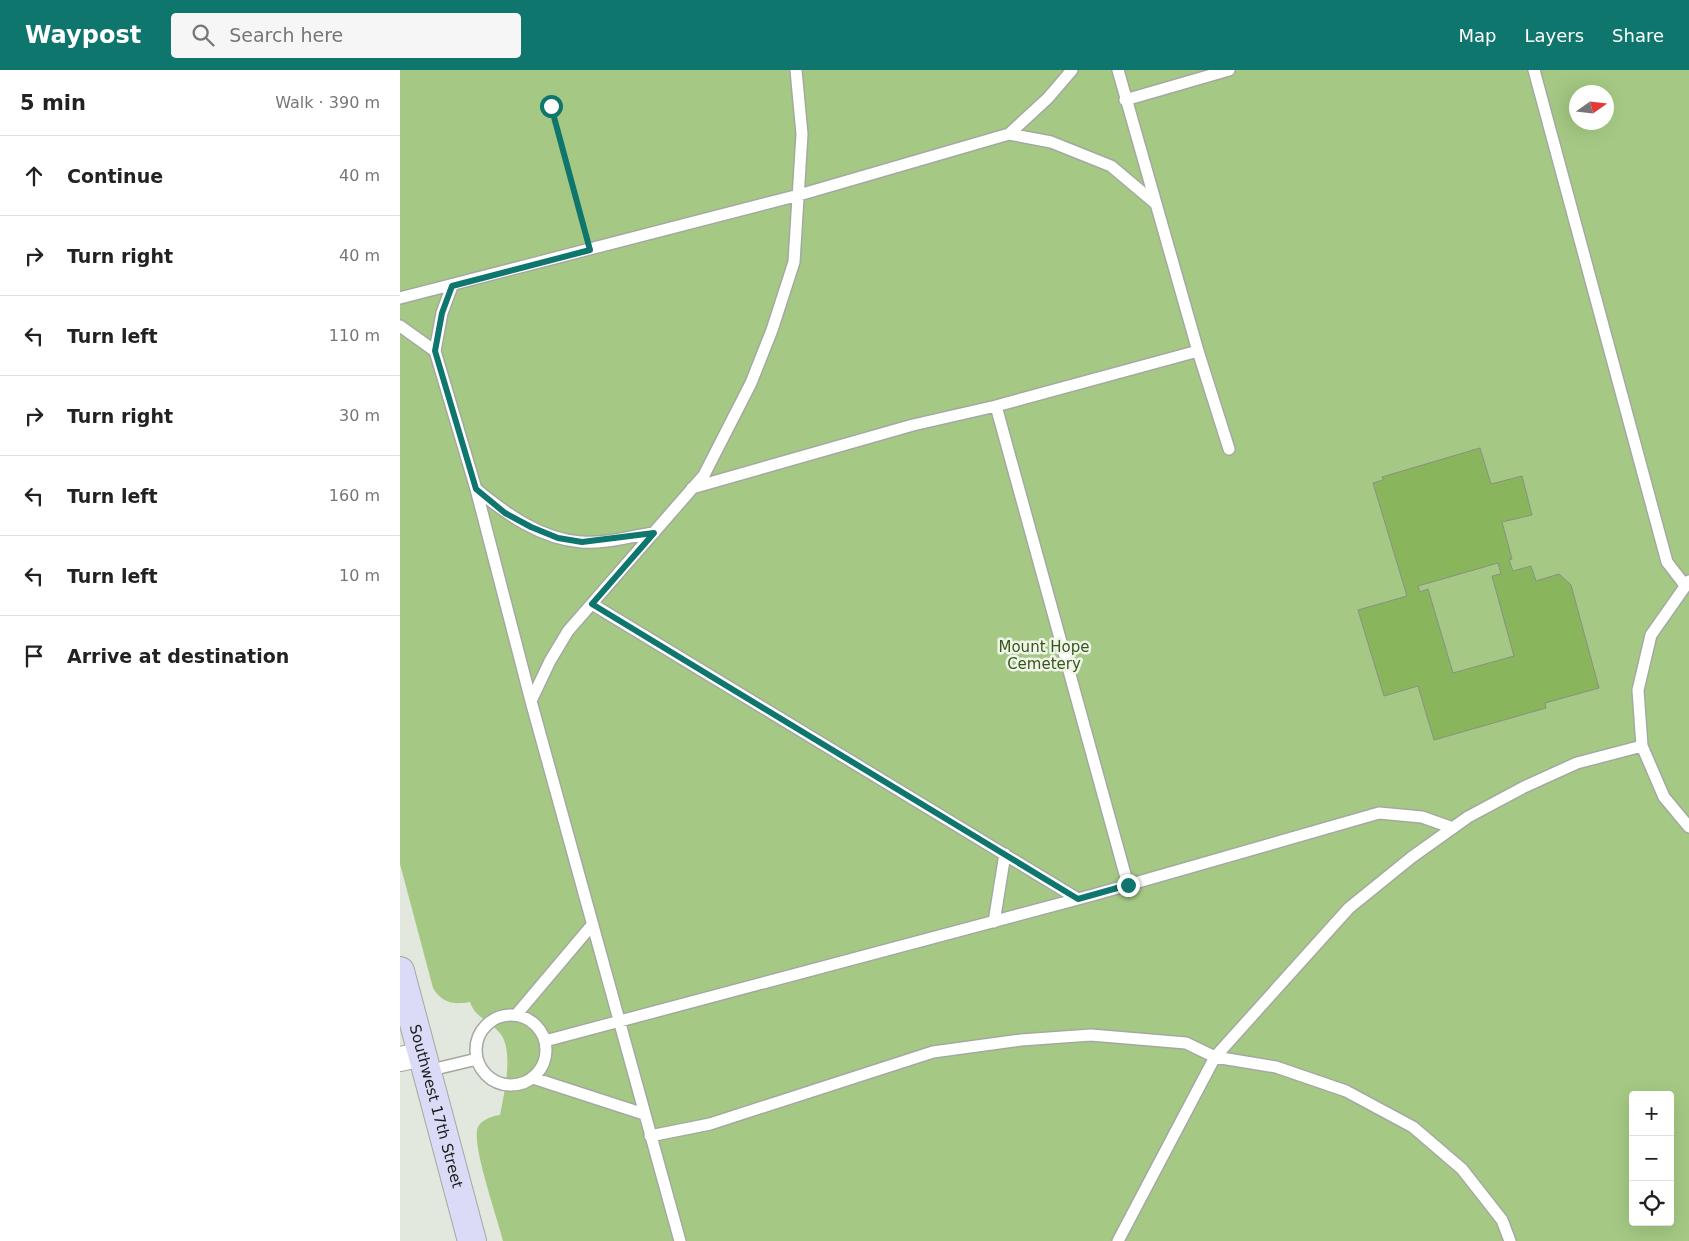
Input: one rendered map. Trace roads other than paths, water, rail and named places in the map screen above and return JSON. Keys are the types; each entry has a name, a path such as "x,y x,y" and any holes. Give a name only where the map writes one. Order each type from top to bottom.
{"main road":[{"name":"Southwest 17th Street","path":"400,971 417,1062 472,1241"}],"lane":[{"path":"531,701 550,661 568,631 704,474 751,383 772,330 794,262 802,134 796,70"},
{"path":"400,298 799,195 1009,134 1048,98 1072,70"},
{"path":"1118,70 1198,351 1229,449"},
{"path":"1125,100 1229,70"},
{"path":"1534,70 1667,562 1687,582 1651,635 1638,690 1642,746 1664,797 1689,827"},
{"path":"1009,134 1051,142 1111,166 1155,203"},
{"path":"452,286 442,313 435,351 476,489 531,701 680,1241"},
{"path":"400,326 435,351"},
{"path":"692,488 913,425 996,406 1198,351"},
{"path":"996,406 1128,885"},
{"path":"476,489 505,513 531,527 558,538 582,542 654,533"},
{"path":"592,604 1078,899"},
{"path":"1118,1241 1215,1057 1349,908 1412,857 1468,817 1524,787 1577,763 1642,746"},
{"path":"545,1041 618,1020 994,922 1379,813 1422,816 1453,828"},
{"path":"994,922 1006,854"},
{"path":"516,1015 592,925"},
{"path":"516,1015 527,1019 537,1026 545,1041 545,1058 541,1070 533,1078 517,1085 500,1084 489,1078 481,1070 477,1059 476,1047 479,1036 485,1026 494,1019 505,1016 516,1015"},
{"path":"650,1136 710,1124 933,1052 1021,1040 1091,1035 1186,1043 1215,1057 1276,1067 1346,1091 1413,1127 1462,1169 1502,1220 1510,1241"},
{"path":"417,1062 477,1059"},
{"path":"533,1078 644,1114"}],"park label":[{"name":"Mount Hope Cemetery","path":"1044,656"}]}
